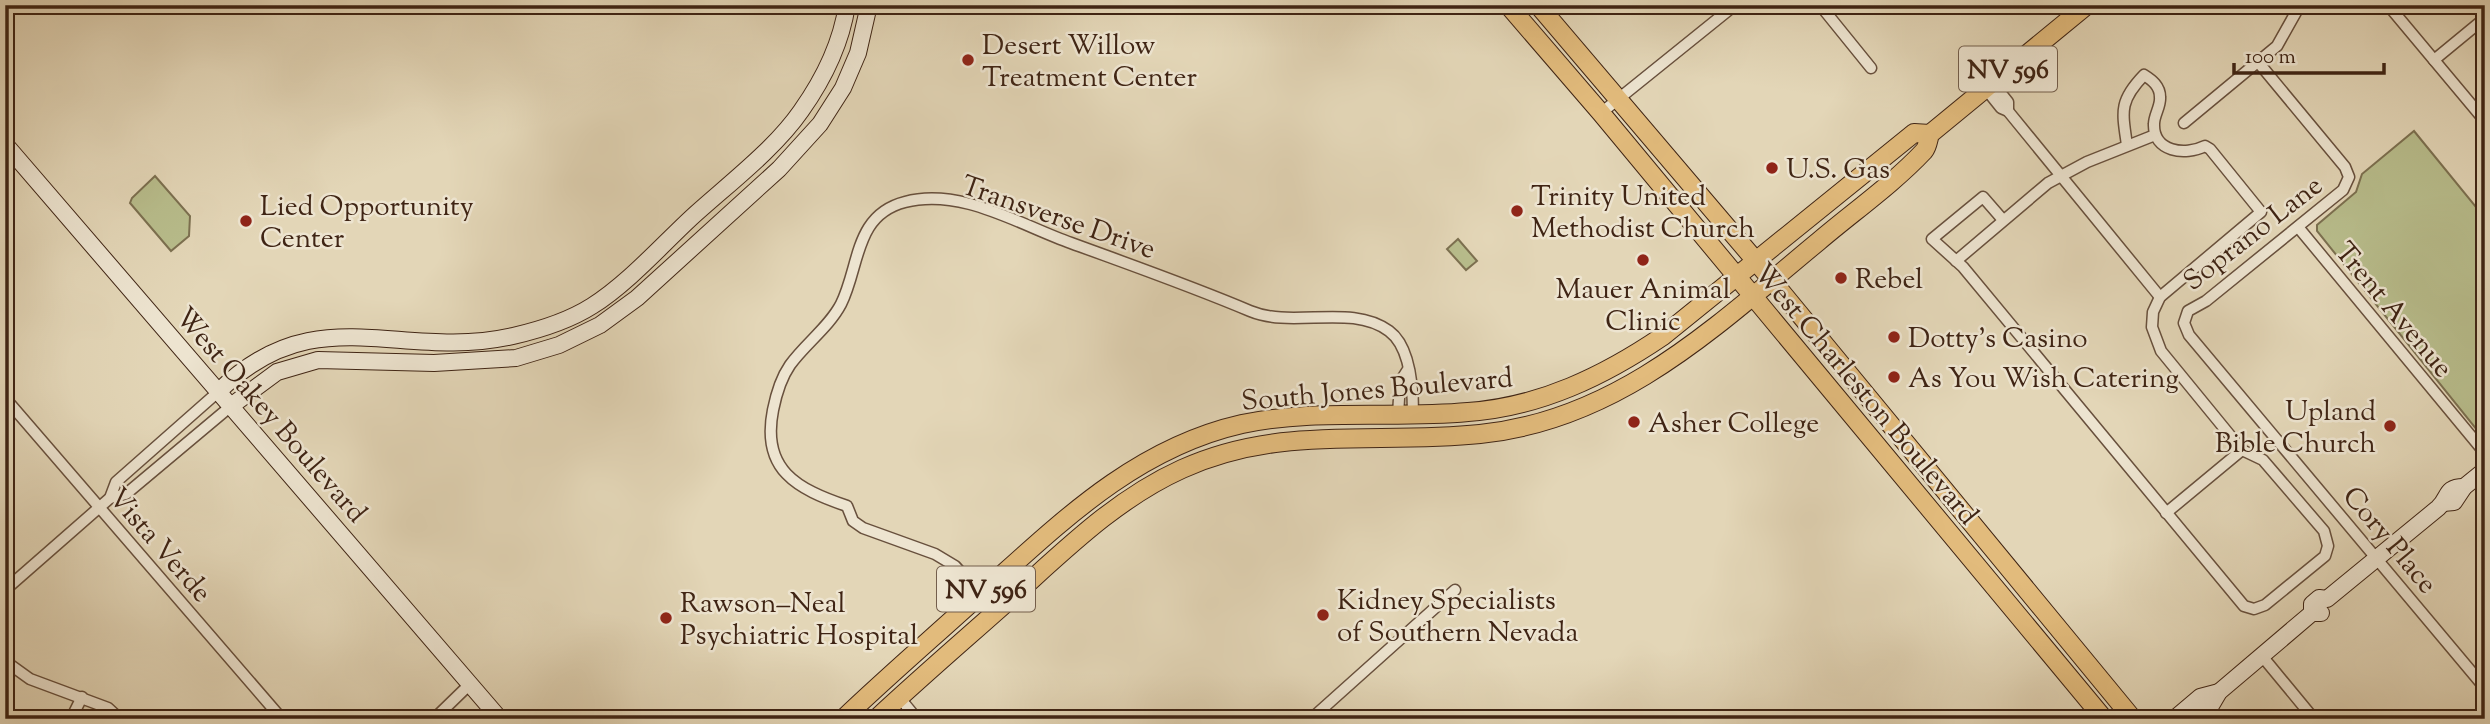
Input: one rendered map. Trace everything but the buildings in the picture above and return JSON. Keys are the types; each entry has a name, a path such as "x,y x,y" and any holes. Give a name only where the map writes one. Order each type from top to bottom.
{"main road":[{"name":"South Jones Boulevard","path":"876,719 1102,517 1146,488 1202,461 1266,443 1306,438 1483,434 1568,414 1659,370 1772,280 1927,149 1930,134 2087,5"},
{"name":"West Charleston Boulevard","path":"1509,7 1601,113 1751,296 1978,564 2104,719"},
{"path":"1509,7 1532,13 1566,37"},
{"name":"West Charleston Boulevard","path":"1544,7 1566,37 1772,280 2133,719"},
{"name":"South Jones Boulevard","path":"843,719 1086,500 1135,467 1186,442 1241,425 1321,414 1472,412 1524,402 1595,377 1663,336 1914,133 1930,134"},
{"path":"1383,437 1394,425 1407,422 1406,414"},
{"path":"1406,437 1432,414"},
{"path":"1135,467 1146,488"},
{"path":"1978,564 1995,550"}],"street":[{"path":"110,498 116,482 247,365 279,349 306,340 349,337 490,341 538,329 592,306 649,257 791,123 824,76 847,5"},
{"path":"7,584 110,498 126,494 231,406 277,372 318,360 475,362 516,358 541,351 600,325 662,275 779,169 820,124 843,88 858,53 869,5"},
{"path":"1601,113 1735,5"},
{"path":"1820,5 1871,68"},
{"path":"2184,124 2277,46 2300,5"},
{"path":"2388,5 2485,121"},
{"path":"2434,60 2485,18"},
{"name":"Soprano Lane","path":"2184,323 2188,311 2206,301 2343,190 2349,177 2345,167 2258,62"},
{"path":"2003,220 1983,197 1932,240 1956,261 2244,606 2254,609 2265,605 2325,556 2328,546 2324,531 2263,460 2242,450 2154,340 2153,312 2160,297 2261,212 2210,149 2204,146 2185,153 2170,150 2155,135 2155,114 2161,98 2153,80 2144,75 2129,91 2122,110 2127,145"},
{"path":"824,76 843,88"},
{"path":"1989,85 2008,102 2008,111 2160,297"},
{"path":"1956,261 2048,183 2127,145 2155,135"},
{"name":"West Oakey Boulevard","path":"6,147 500,719"},
{"name":"Transverse Drive","path":"996,611 955,566 935,554 863,528 853,521 847,506 798,485 780,468 772,444 775,402 790,366 839,306 858,245 868,227 890,207 928,197 981,208 1276,319 1370,322 1380,325 1400,342 1413,383 1406,414"},
{"name":"Trent Avenue","path":"2298,226 2485,453"},
{"path":"649,257 662,275"},
{"name":"Cory Place","path":"2184,323 2189,334 2377,558 2481,675 2485,688"},
{"path":"538,329 541,351"},
{"path":"348,359 349,337"},
{"name":"Vista Verde","path":"5,398 282,719"},
{"path":"2166,513 2242,450"},
{"path":"2197,719 2209,709 2219,692 2312,613 2312,604 2319,598 2328,599 2443,503 2454,502 2464,487 2485,470"},
{"path":"1311,719 1326,714 1455,590"},
{"path":"2262,656 2314,719"},
{"path":"5,661 30,679 108,708 120,719"},
{"path":"433,719 470,684"},
{"path":"2174,719 2200,697 2219,692"},
{"path":"71,719 82,697"},
{"path":"899,697 917,719"}],"green space":[{"path":"2414,131 2485,218 2485,440 2317,231 2317,225 2356,192 2362,174"},
{"path":"155,176 190,216 189,236 171,251 130,203"},
{"path":"1458,239 1477,261 1466,270 1447,249"}],"place":[{"name":"Desert Willow Treatment Center","path":"968,60"},
{"name":"U.S. Gas","path":"1772,168"},
{"name":"Trinity United Methodist Church","path":"1517,211"},
{"name":"Lied Opportunity Center","path":"246,221"},
{"name":"Mauer Animal Clinic","path":"1643,260"},
{"name":"Rebel","path":"1841,278"},
{"name":"Dotty's Casino","path":"1894,337"},
{"name":"As You Wish Catering","path":"1894,377"},
{"name":"Asher College","path":"1634,422"},
{"name":"Upland Bible Church","path":"2390,426"},
{"name":"Kidney Specialists of Southern Nevada","path":"1323,615"},
{"name":"Rawson–Neal Psychiatric Hospital","path":"666,618"}]}
